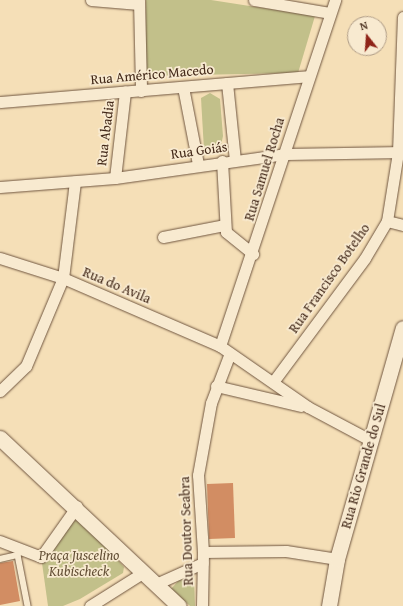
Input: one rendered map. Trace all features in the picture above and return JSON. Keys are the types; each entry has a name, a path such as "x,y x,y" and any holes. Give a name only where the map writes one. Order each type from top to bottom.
{"street":[{"path":"91,0 139,2 141,91"},
{"path":"254,0 330,13"},
{"name":"Rua Samuel Rocha","path":"220,346 253,254 286,154 308,76 335,0"},
{"name":"Rua Francisco Botelho","path":"273,382 365,258 387,221 400,152 403,17"},
{"name":"Rua Américo Macedo","path":"0,102 308,76"},
{"path":"227,83 235,160"},
{"path":"184,87 198,164"},
{"name":"Rua Abadia","path":"115,178 125,92"},
{"name":"Rua Goiás","path":"0,187 115,178 198,164 286,154 400,152"},
{"path":"222,161 224,225 226,232 253,254"},
{"path":"0,391 26,366 63,278 75,182"},
{"path":"387,221 403,225"},
{"path":"163,237 224,225"},
{"name":"Rua do Avila","path":"0,258 63,278 220,346 308,407"},
{"name":"Rua Rio Grande do Sul","path":"329,606 337,559 403,328"},
{"name":"Rua Doutor Seabra","path":"202,606 203,557 198,475 216,386 230,353"},
{"path":"216,386 308,407 370,440"},
{"path":"0,438 76,506 144,572 158,583 179,606"},
{"path":"0,540 40,557 76,506"},
{"path":"158,583 203,557 286,551 337,559"},
{"path":"90,606 144,572"}],"lane":[{"path":"0,559 18,555 28,606"}],"green space":[{"path":"146,0 211,0 315,16 298,73 145,76"},
{"path":"210,93 220,99 223,136 220,150 204,150 201,98"},
{"name":"Praça Juscelino Kubischeck","path":"81,519 124,567 123,573 80,599 63,606 48,606 42,563 74,521"},
{"path":"194,576 195,606 190,606 171,589 180,579"}],"building":[{"path":"233,483 235,538 209,539 207,484"},
{"path":"13,561 20,601 0,605 0,563"}]}
